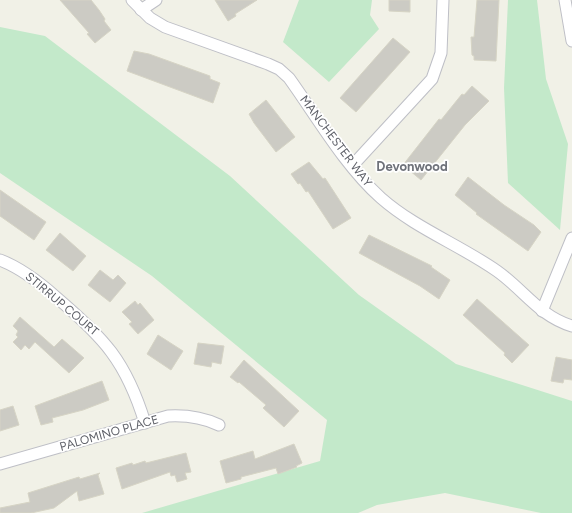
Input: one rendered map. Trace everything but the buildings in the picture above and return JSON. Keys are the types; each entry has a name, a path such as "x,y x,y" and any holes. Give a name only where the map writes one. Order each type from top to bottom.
{"street":[{"name":"MANCHESTER WAY","path":"132,0 141,10 165,27 268,64 279,70 289,78 352,166 381,198 401,213 497,271 520,289 542,311 558,321 572,326"},
{"path":"141,10 156,0"},
{"path":"352,166 432,79 442,53 443,0"},
{"path":"564,0 572,41"},
{"path":"542,311 572,238"},
{"name":"STIRRUP COURT","path":"0,260 16,266 48,290 100,337 115,356 128,377 138,399 145,423"},
{"name":"PALOMINO PLACE","path":"0,464 168,416 184,415 199,418 218,425"}],"green space":[{"path":"299,0 372,0 370,15 379,29 329,82 283,42"},
{"path":"508,0 537,0 546,79 568,144 560,230 508,183 504,88"},
{"path":"0,27 45,36 230,176 359,295 456,364 572,401 572,513 541,513 445,493 377,505 358,513 142,513 320,461 327,420 152,276 0,173"}],"district":[{"name":"Devonwood","path":"412,166"}]}
